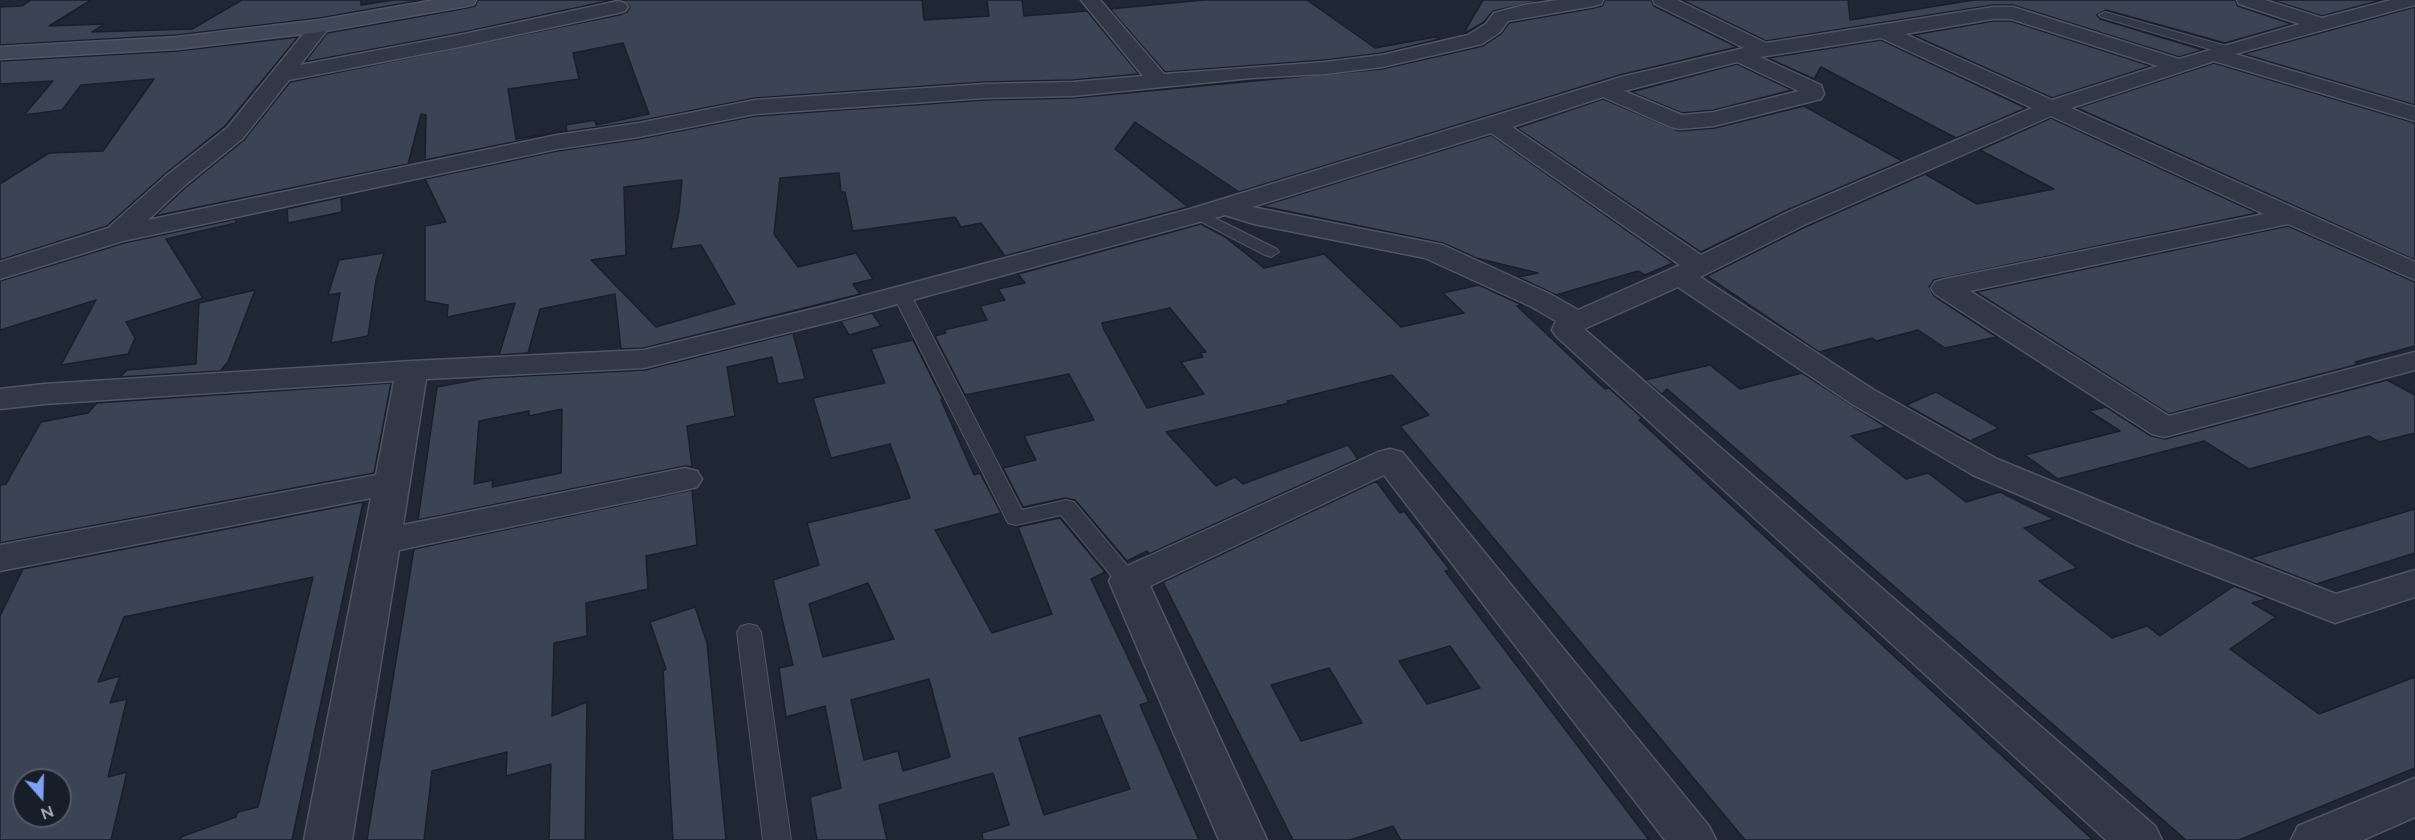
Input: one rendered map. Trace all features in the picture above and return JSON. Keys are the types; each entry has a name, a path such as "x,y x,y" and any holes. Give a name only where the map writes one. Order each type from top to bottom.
{"street":[{"path":"0,53 177,43 320,26 466,0"},
{"path":"1090,0 1159,82"},
{"path":"0,271 117,234 557,142 639,130 755,107 866,98 1073,89 1382,61 1475,40 1493,28 1496,9 1524,10 1594,0"},
{"path":"1662,0 1763,50"},
{"path":"2246,0 2320,24"},
{"path":"2138,840 1567,330 1568,325 1689,271 1796,219 2053,107 2176,65 2413,0"},
{"path":"279,75 453,42 618,7"},
{"path":"0,399 44,394 412,370 644,359 902,295 1199,215 1604,90 1763,50 1993,13 2013,13 2176,65"},
{"path":"117,234 175,181 235,133 320,26"},
{"path":"1883,32 2415,272"},
{"path":"2220,52 2412,110"},
{"path":"1604,90 1679,122 1714,119 1814,94 1813,90 1740,56"},
{"path":"1494,125 1689,271 1863,397 1985,467 2140,532 2335,609 2405,596"},
{"path":"1226,207 1254,216 1433,251 1540,300 1577,321"},
{"path":"2290,216 1945,288 2164,427 2415,361"},
{"path":"328,840 412,370"},
{"path":"1244,840 1128,582 1390,459 1692,840"},
{"path":"381,541 685,479"},
{"path":"0,558 392,483"},
{"path":"2315,840 2415,797"}],"lane":[{"path":"2105,15 2220,52"},
{"path":"1199,215 1271,252"},
{"path":"902,295 1016,518 1066,507 1128,582"},
{"path":"749,632 777,840"}],"building":[{"path":"31,0 91,0 49,26 104,24 92,32 192,29 242,0 361,0 361,5 394,0 422,0 320,18 177,35 0,45 0,7 22,6"},
{"path":"478,0 612,0 464,32 305,62 327,33 467,8 475,6"},
{"path":"623,0 922,0 924,20 989,16 987,0 1022,0 1024,16 1087,11 1139,74 1073,80 984,82 755,98 639,121 557,133 425,160 426,115 421,114 408,164 155,216 185,188 244,140 290,82 619,15 627,12 630,7","holes":["623,43 649,114 596,125 595,120 566,125 567,131 516,139 508,89 579,79 573,53"]},
{"path":"1204,0 1307,0 1375,48 1435,37 1440,39 1382,53 1325,60 1165,72 1110,9"},
{"path":"1483,0 1543,0 1493,11 1484,22 1463,34"},
{"path":"1605,0 1651,0 1654,6 1737,47 1620,75 1239,192 1135,122 1115,149 1188,207 1005,256 981,223 961,227 955,217 853,231 845,192 841,192 839,173 780,178 774,234 798,267 856,253 873,279 853,284 860,294 644,348 621,349 615,294 540,309 528,353 499,355 515,303 447,317 448,305 425,301 425,226 446,222 425,179 557,151 639,139 755,116 984,100 1073,98 1382,69 1483,46 1501,34 1509,23 1602,6","holes":["682,180 679,212 671,249 701,245 735,304 656,327 591,260 626,255 624,187"]},
{"path":"1682,0 1848,0 1850,20 1974,0 2235,0 2238,6 2292,24 2225,43 2106,10 2097,15 2100,19 2203,50 2179,57 2013,5 1993,5 1766,41"},
{"path":"2272,0 2382,0 2322,16"},
{"path":"2415,7 2415,105 2243,54"},
{"path":"1993,21 2011,21 2151,66 2052,98 1913,35"},
{"path":"298,37 225,126 165,174 107,226 0,260 0,184 49,153 103,151 154,79 81,85 62,110 24,115 53,81 0,84 0,61 177,51"},
{"path":"1881,40 2026,108 1956,138 1821,67 1814,79 1768,58"},
{"path":"2214,63 2415,123 2415,260 2077,108"},
{"path":"1737,64 1792,90 1714,110 1682,113 1631,92"},
{"path":"1603,99 1679,131 1715,128 1804,106 1902,161 1785,211 1701,252 1517,128"},
{"path":"2051,118 2257,213 1934,280 1929,287 1934,296 1997,337 1945,348 1918,330 1876,341 1872,338 1819,352 1707,276 1805,227 1925,174 1977,204 2054,189 1980,150"},
{"path":"1491,135 1673,263 1645,275 1638,271 1556,295 1518,277 1538,273 1476,258 1443,243 1262,206"},
{"path":"341,197 342,212 288,223 287,209"},
{"path":"236,219 236,223 166,239 203,298 126,322 135,338 128,354 61,365 96,300 0,330 0,281 124,243"},
{"path":"1201,224 1225,237 1264,268 1324,254 1401,327 1464,313 1443,293 1479,285 1522,305 1517,306 1605,389 1609,388 1642,418 1639,420 2093,840 1745,840 1400,426 1429,415 1392,375 1287,401 1289,403 1166,432 1216,486 1235,477 1243,484 1348,445 1358,459 1149,554 1147,551 1127,561 1075,500 1065,498 1023,507 1003,468 1036,460 1024,436 1094,420 1069,374 965,395 935,336 946,333 944,330 987,320 980,306 1005,300 998,289 1025,283 1018,274","holes":["1170,308 1206,352 1200,353 1203,357 1181,362 1204,394 1147,408 1102,323"]},
{"path":"2288,226 2415,282 2415,346 2355,362 2359,364 2169,414 1976,292"},
{"path":"384,253 376,280 368,336 331,343 340,293 328,295 339,260"},
{"path":"255,290 228,362 220,371 120,377 127,370 196,364 199,303"},
{"path":"872,313 881,326 849,335 841,321"},
{"path":"793,333 805,379 778,384 772,357 727,367 735,416 687,426 692,467 685,466 418,520 437,387 485,378 645,370","holes":["562,409 561,473 492,487 493,480 474,484 479,421 529,411 529,416"]},
{"path":"913,340 943,400 941,400 974,475 980,473 1001,513 935,530 992,633 1052,614 1018,527 1060,518 1105,572 1091,579 1149,702 1140,705 1199,840 983,840 982,833 1009,825 993,773 879,805 887,840 817,840 810,797 841,788 825,706 786,717 779,668 793,665 773,580 819,565 807,523 910,498 890,444 831,458 813,398 885,383 871,349","holes":["868,583 894,639 823,657 809,604","929,679 950,757 903,771 898,751 864,760 851,700","1100,715 1130,789 1044,815 1019,738"]},
{"path":"1710,365 1740,389 1802,373 1886,427 1851,436 1906,479 1928,473 1966,502 2000,492 2054,519 2024,528 2077,568 2039,581 2112,638 2147,626 2160,636 2234,586 2267,599 2252,603 2276,617 2230,649 2319,714 2415,677 2415,768 2239,840 2186,840 1667,389 1662,394 1645,380"},
{"path":"2387,380 2415,395 2415,433 2379,442 2369,436 2249,469 2204,441 2058,479 2025,455 2120,431 2089,411 2106,407 2151,436 2165,439"},
{"path":"391,383 374,473 0,543 0,485 6,484 41,422 88,413 97,403"},
{"path":"1936,392 1999,428 1970,441 1906,405"},
{"path":"1376,481 1400,513 1404,511 1450,570 1445,571 1649,840 1401,840 1393,826 1350,840 1293,840 1163,582","holes":["1450,646 1480,688 1427,704 1399,661","1329,668 1362,723 1301,741 1271,685"]},
{"path":"692,490 697,545 646,556 648,589 586,603 587,636 554,643 552,716 587,702 585,840 549,840 551,764 506,776 507,752 432,771 424,840 367,840 414,549"},
{"path":"363,502 292,840 181,840 181,837 236,817 238,812 258,807 313,577 124,617 98,682 120,676 110,703 127,699 108,777 127,772 111,840 0,840 0,616 23,569"},
{"path":"2415,509 2415,553 2316,584 2250,558"},
{"path":"695,607 707,643 726,840 673,840 663,671 666,669 650,622"}]}
